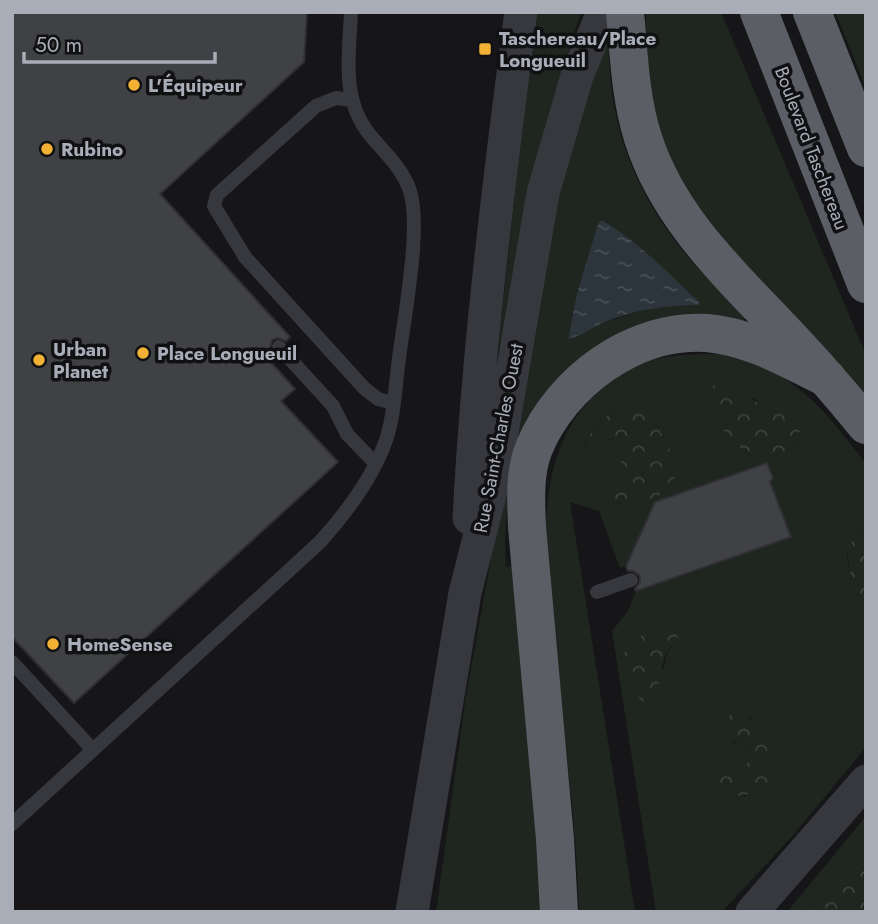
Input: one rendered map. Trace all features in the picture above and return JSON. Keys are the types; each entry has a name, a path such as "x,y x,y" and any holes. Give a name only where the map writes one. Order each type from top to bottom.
{"highway":[{"path":"625,12 629,71 638,121 650,159 669,196 690,230 718,263 827,378 866,425"},
{"name":"Boulevard Taschereau","path":"759,12 866,284"},
{"path":"812,12 866,148"},
{"path":"559,912 527,527 527,476 540,436 569,394 595,369 627,350 668,337 705,333 745,340 827,378"}],"street":[{"path":"465,593 478,390 521,12"},
{"name":"Rue Saint-Charles Ouest","path":"412,912 465,593 494,479 543,193 577,76 603,12"},
{"path":"752,912 866,781"}],"lane":[{"path":"12,824 320,542 358,493 386,440 412,247 412,202 410,191 400,172 360,123 351,100 348,68 351,12"},
{"path":"351,100 336,98 316,106 217,195 214,206 245,257 364,388 378,399 393,403"},
{"path":"279,347 333,406 347,434 375,463"},
{"path":"597,592 631,580"},
{"path":"12,662 93,750"}],"green space":[{"path":"538,12 581,12 563,70 502,349 499,344 507,261"},
{"path":"646,12 721,12 866,355 866,408 696,214 659,139 644,61"},
{"path":"835,12 866,12 866,88"},
{"path":"609,40 611,82 617,121 644,193 688,257 746,314 742,325 653,326 511,481 506,524 506,567 513,566 544,912 436,912 466,696 551,228 584,99","holes":["599,222 699,302 699,305 664,307 635,313 568,338 577,293"]},
{"path":"719,354 758,364 792,384 822,410 865,464 866,526 854,539 847,556 851,579 848,588 852,601 866,608 866,747 795,833 722,912 656,912 612,631 628,611 636,591 653,585 643,559 620,568 599,511 570,502 635,912 579,912 571,798 546,564 550,483 561,446 580,412 608,383 621,374 657,358","holes":["733,388 763,406 789,406 796,410 800,428 798,447 774,456 755,458 732,442 724,431 728,422 726,416 709,403","635,401 650,416 665,440 674,464 672,484 642,509 623,499 618,504 604,508 601,502 602,495 621,485 627,478 616,440 608,439 581,456 588,437 600,421 625,404","767,463 773,478 770,482 791,537 684,576 655,502","674,644 668,650 663,670 627,675","750,716 766,749 766,788 745,796 732,797 734,772 748,764 752,755 752,750 741,741 733,744"]},
{"path":"718,383 735,389 763,406 790,406 796,410 800,428 798,447 774,456 755,458 732,442 724,431 728,422 726,416 709,403 709,391"},
{"path":"636,401 665,440 671,452 675,475 672,484 642,509 625,504 622,500 609,509 604,508 602,495 621,485 627,478 616,442 608,439 589,457 581,456 589,437 601,421 617,409"},
{"path":"866,526 866,608 852,601 848,588 851,579 847,547"},
{"path":"654,629 674,631 678,637 664,658 658,688 642,701 627,676 624,655 631,643"},
{"path":"736,712 751,720 763,738 771,760 772,779 766,788 735,797 716,792 713,785 724,776 742,768 750,758 752,750 741,741 729,744 719,737 724,722"},
{"path":"866,816 866,857 828,886 806,912 787,912"},
{"path":"866,857 866,912 806,912 828,886"}],"water":[{"path":"599,221 616,229 641,248 699,302 699,305 663,307 626,315 568,339 577,293"}],"building":[{"name":"Place Longueuil","path":"12,12 307,12 304,62 160,194 290,337 286,341 278,338 272,340 272,354 267,358 295,389 281,401 338,462 74,703 12,637"},
{"path":"767,463 773,478 770,482 791,537 636,591 640,576 628,571 626,566 655,502"}],"place":[{"name":"Taschereau/Place Longueuil","path":"485,49"},
{"name":"L'Équipeur","path":"134,85"},
{"name":"Rubino","path":"47,149"},
{"name":"Place Longueuil","path":"143,353"},
{"name":"Urban Planet","path":"39,360"},
{"name":"HomeSense","path":"53,644"}]}
